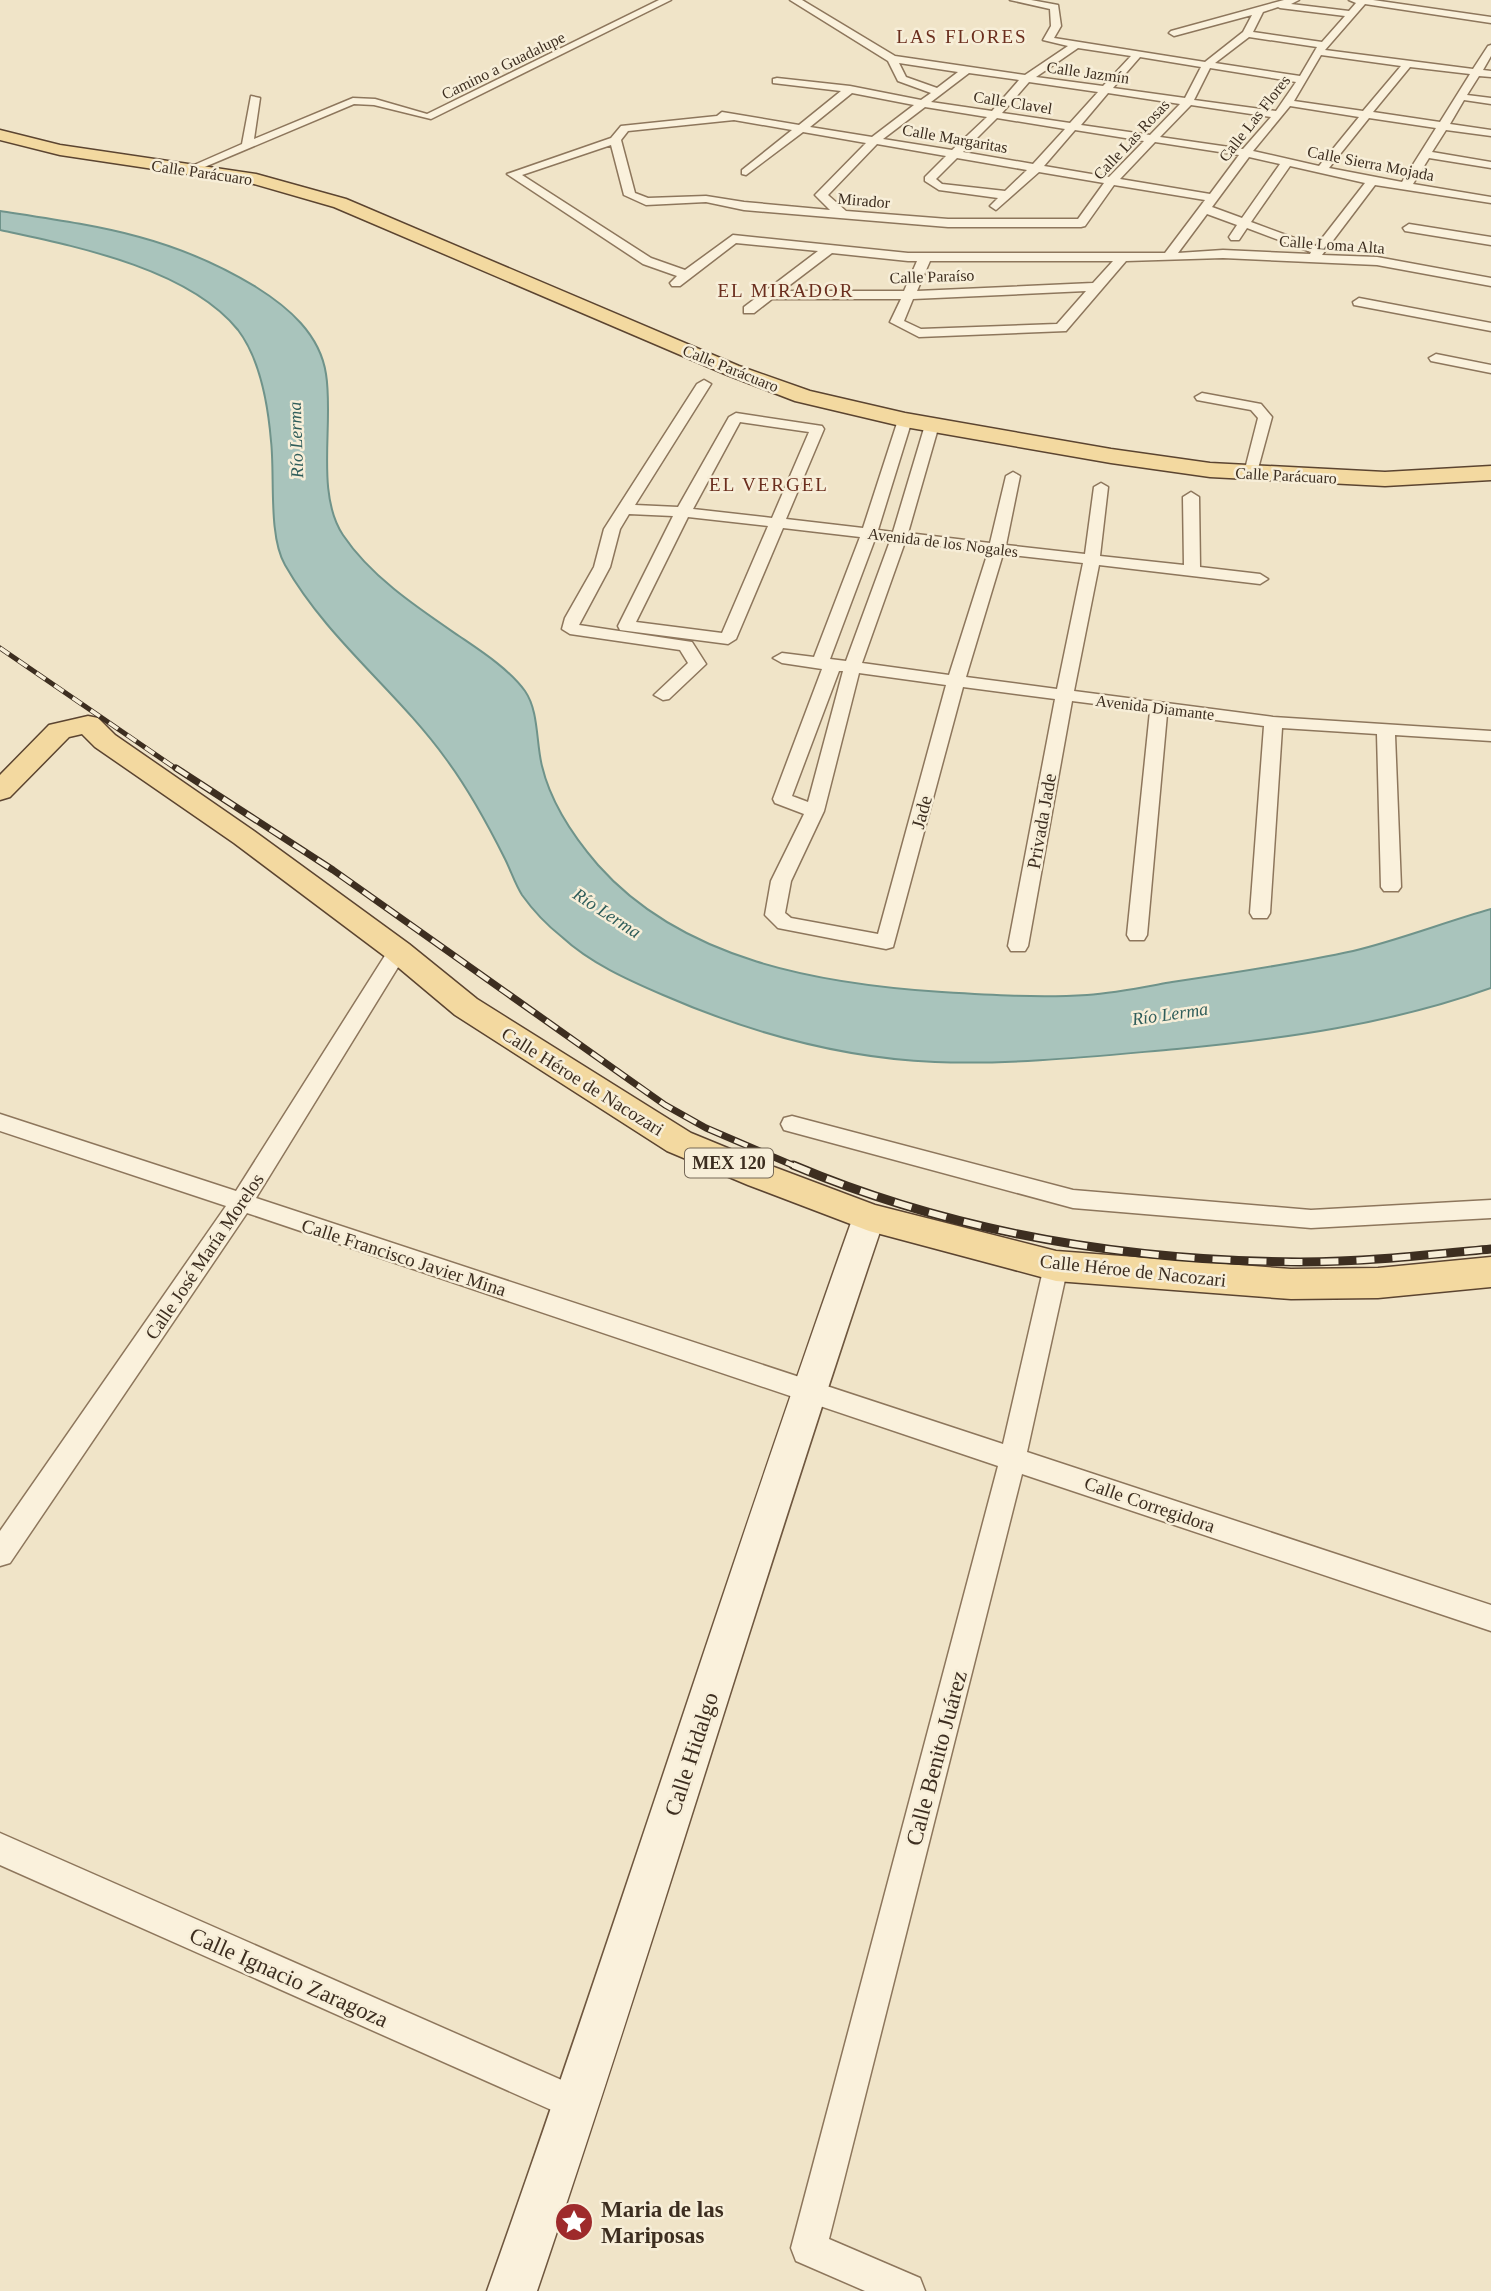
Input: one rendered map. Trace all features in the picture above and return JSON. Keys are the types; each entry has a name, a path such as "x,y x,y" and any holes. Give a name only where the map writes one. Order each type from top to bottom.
{"main road":[{"name":"Calle Parácuaro","path":"0,135 60,150 256,179 340,203 744,374 803,396 905,420 1111,456 1251,473 1385,480 1491,473"},
{"name":"Calle Héroe de Nacozari","path":"0,791 59,731 88,724 105,741 244,837 398,951 466,1007 559,1068 679,1142 869,1217 1056,1266 1292,1284 1378,1283 1491,1272"}],"street":[{"name":"Camino a Guadalupe","path":"191,169 353,101 376,102 427,117 441,113 666,0"},
{"path":"795,0 892,59 902,79 939,92"},
{"path":"1015,0 1055,7 1056,26 1048,40 1136,56 1303,80"},
{"path":"1039,5 1066,0"},
{"path":"1174,33 1294,0"},
{"path":"1361,0 1491,20"},
{"name":"Calle Las Flores","path":"1169,257 1246,153 1288,103 1321,49 1361,0"},
{"path":"1280,5 1351,14"},
{"name":"Calle Las Rosas","path":"1081,223 1111,181 1188,102 1206,65 1247,34 1259,10"},
{"path":"1247,34 1321,49 1491,74"},
{"path":"1006,195 939,187 929,179 995,115 1026,79 1074,46"},
{"path":"1406,186 1491,49"},
{"path":"979,223 1036,168 1136,56"},
{"name":"Calle Jazmín","path":"892,59 1279,115"},
{"path":"1321,170 1408,63"},
{"path":"842,214 821,195 875,140 967,70"},
{"name":"Calle Clavel","path":"776,81 850,89 923,104 1246,153"},
{"path":"746,172 850,89"},
{"path":"1462,97 1491,101"},
{"path":"247,146 256,98"},
{"path":"1288,103 1491,133"},
{"name":"Calle Margaritas","path":"691,109 1214,198"},
{"path":"734,117 625,128 615,140 513,174 647,261 681,279 733,239 925,257 1169,257"},
{"name":"Mirador","path":"615,140 630,195 646,202 706,199 842,214 979,223 1081,223"},
{"name":"Calle Sierra Mojada","path":"1246,153 1372,181 1491,200"},
{"path":"1427,155 1491,165"},
{"path":"1223,254 1287,162"},
{"path":"1205,209 1316,254 1372,181"},
{"path":"1409,228 1491,241"},
{"path":"1277,236 1331,235"},
{"path":"749,310 829,249"},
{"name":"Calle Loma Alta","path":"1169,257 1316,254 1377,261 1491,282"},
{"path":"925,257 897,323 919,333 1060,328 1123,257"},
{"name":"Calle Paraíso","path":"770,295 909,295 1095,287"},
{"path":"1359,302 1491,327"},
{"path":"1436,358 1491,369"},
{"path":"663,695 697,664 686,646 570,629 573,618 602,567 612,529 704,384"},
{"path":"1202,397 1256,407 1265,417 1251,473"},
{"path":"736,417 817,429 728,639 626,626 682,512 736,417"},
{"path":"905,420 782,799 814,811 852,668 899,537 932,425"},
{"name":"Jade","path":"814,811 780,881 775,915 785,923 886,942 956,681 997,548 1013,476"},
{"name":"Privada Jade","path":"1018,946 1063,695 1092,559 1101,487"},
{"path":"1191,497 1192,571"},
{"name":"Avenida de los Nogales","path":"626,509 682,512 1260,579"},
{"name":"Avenida Diamante","path":"782,658 1273,722 1491,736"},
{"path":"1137,935 1159,708"},
{"path":"1260,913 1273,722"},
{"path":"1386,730 1391,887"},
{"name":"Calle José María Morelos","path":"0,1554 241,1203 398,951"},
{"name":"Calle Francisco Javier Mina","path":"0,1122 808,1392"},
{"path":"792,1124 1073,1199 1311,1219 1491,1209"},
{"name":"Calle Hidalgo","path":"512,2291 578,2104 808,1392 869,1217"},
{"name":"Calle Benito Juárez","path":"907,2291 809,2248 1013,1458 1056,1266"},
{"name":"Calle Corregidora","path":"808,1392 1491,1618"},
{"name":"Calle Ignacio Zaragoza","path":"0,1849 578,2104"}],"water":[{"name":"Río Lerma","path":"0,211 132,235 194,255 256,287 280,303 301,323 317,346 326,374 327,479 335,518 343,535 367,565 396,591 494,661 525,691 533,708 546,780 564,819 598,865 632,898 671,924 712,945 756,962 802,974 896,988 1051,996 1119,991 1330,956 1387,942 1491,909 1491,988 1453,1001 1376,1020 1257,1040 1056,1059 935,1062 865,1055 796,1041 728,1021 610,970 573,946 546,923 526,900 478,808 446,759 406,710 321,617 285,565 274,522 270,427 265,398 252,355 238,330 190,290 160,275 95,252 0,230"}],"railway":[{"path":"0,648 178,770"},
{"path":"176,768 333,870 665,1105 706,1128 797,1167"},
{"path":"793,1165 916,1209 1042,1239 1106,1249 1170,1256 1300,1262 1491,1249"}],"place":[{"name":"Maria de las Mariposas","path":"574,2222"}],"district":[{"name":"LAS FLORES","path":"962,36"},
{"name":"EL MIRADOR","path":"786,290"},
{"name":"EL VERGEL","path":"769,484"}]}
